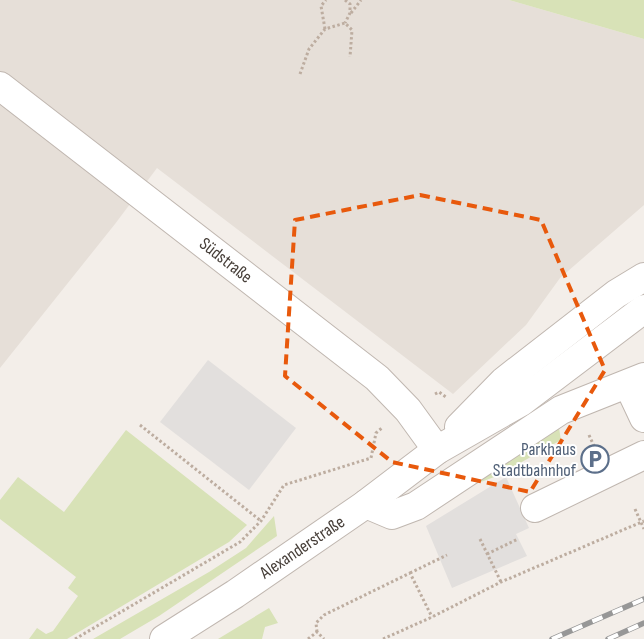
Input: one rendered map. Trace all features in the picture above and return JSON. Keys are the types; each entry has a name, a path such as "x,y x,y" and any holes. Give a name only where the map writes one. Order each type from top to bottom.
{"street":[{"name":"Südstraße","path":"0,86 377,378 402,403 437,450"},
{"name":"Alexanderstraße","path":"437,450 504,381 616,294 644,277"},
{"name":"Alexanderstraße","path":"164,639 366,504 437,450 521,402 644,309"},
{"path":"366,504 392,515 416,506 561,410 636,381 644,418"},
{"path":"535,508 644,456"}],"path":[{"path":"325,29 321,6 326,0"},
{"path":"345,0 350,4 350,14"},
{"path":"300,74 309,49 325,29 345,23 361,0"},
{"path":"345,23 352,30 350,57"},
{"path":"75,639 240,542 261,521 284,485 371,458 376,433 386,424"},
{"path":"140,425 261,521"},
{"path":"635,509 644,529"},
{"path":"383,639 432,618 501,582 642,522"},
{"path":"480,539 501,582"},
{"path":"487,554 518,539"},
{"path":"324,639 317,632 316,623 324,615 447,555"},
{"path":"410,573 432,618"},
{"path":"308,639 317,632"}],"highlighted area":[{"path":"420,195 541,220 605,370 530,492 392,462 285,376 295,220"}],"shaded area":[{"path":"0,0 509,0 644,39 644,205 560,278 526,325 453,394 157,168 115,224 0,368"},
{"path":"208,360 296,428 249,490 160,422"},
{"path":"506,477 529,528 516,534 527,556 452,588 426,526"}],"green space":[{"path":"509,0 644,0 644,39"},
{"path":"559,428 561,440 497,476 470,486 535,436 542,440"},
{"path":"126,430 247,525 229,542 67,639 29,639 37,628 46,634 53,631 78,596 68,588 76,577 0,519 0,500 18,477 64,512"},
{"path":"274,516 277,536 159,616 120,639 93,639 209,572 246,548"},
{"path":"269,608 278,623 265,627 262,639 218,639"}],"railway":[{"path":"552,639 644,599"},
{"path":"608,639 644,623"}],"place":[{"name":"Parkhaus Stadtbahnhof","path":"595,459"}]}
